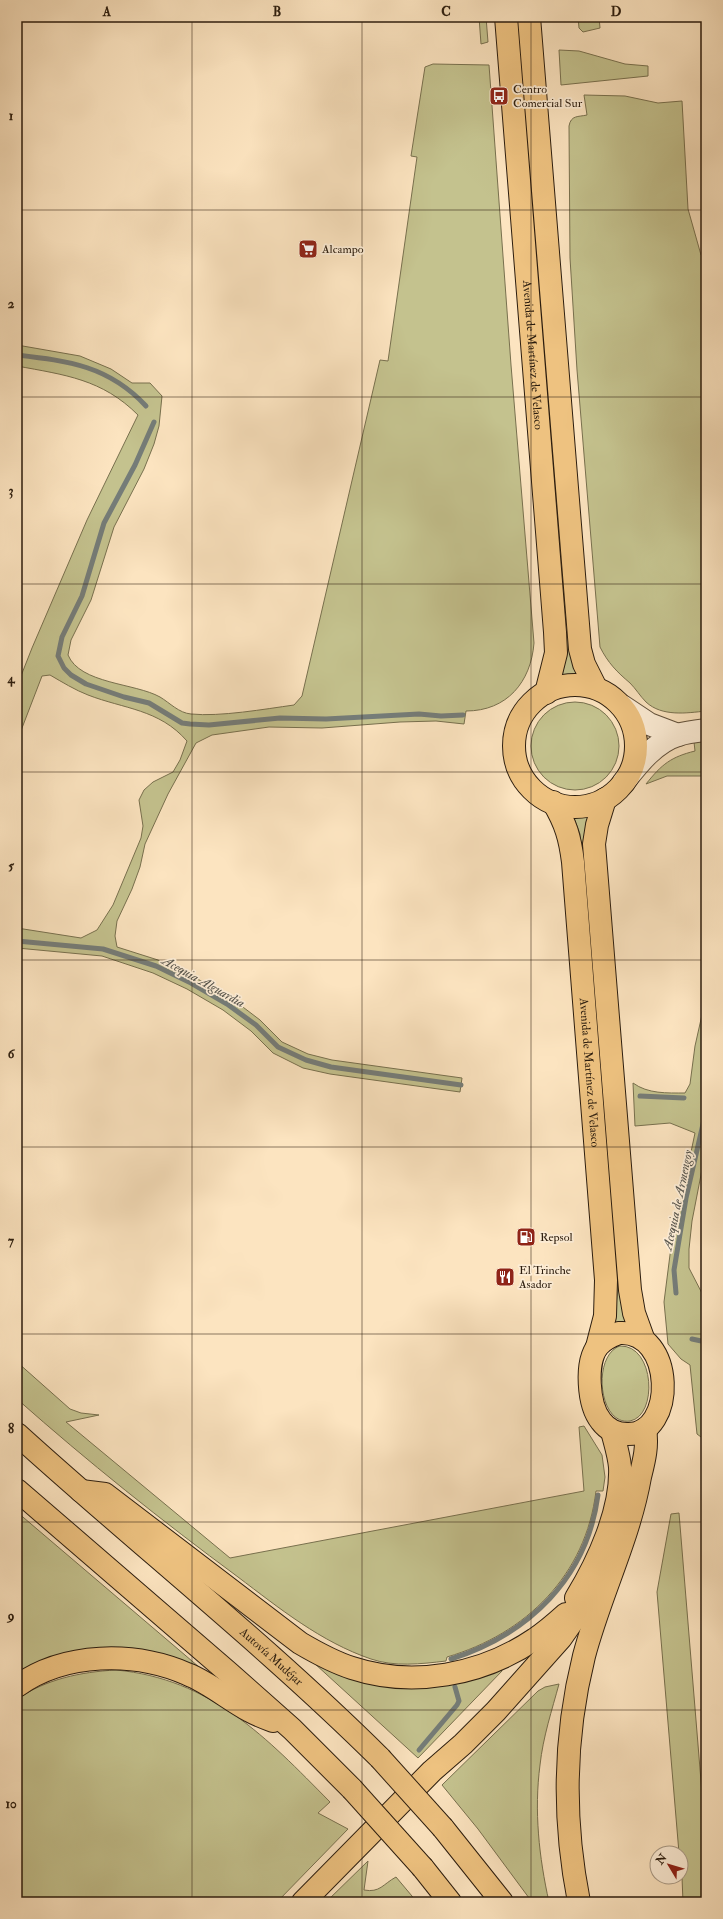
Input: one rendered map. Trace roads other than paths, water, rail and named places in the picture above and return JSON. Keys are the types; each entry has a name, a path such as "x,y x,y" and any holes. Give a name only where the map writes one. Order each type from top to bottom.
{"highway":[{"name":"Avenida de Martínez de Velasco","path":"506,17 556,632 555,658 546,693"},
{"name":"Avenida de Martínez de Velasco","path":"528,17 580,649 584,664 596,688"},
{"path":"570,685 596,688 606,693 622,706 628,716 636,738 634,762 623,783 605,799 574,807 553,802 544,798 528,783 518,764 515,753 515,741 521,718 528,708 546,693 555,688 570,685"},
{"name":"Avenida de Martínez de Velasco","path":"605,799 597,825 594,844 630,1290 634,1313 643,1338"},
{"name":"Avenida de Martínez de Velasco","path":"553,802 565,822 570,839 575,885 606,1280 605,1316 597,1347"},
{"path":"627,1332 643,1338 656,1354 662,1376 663,1387 657,1414 654,1420 645,1429 630,1434 621,1434 612,1431 598,1418 592,1396 591,1367 597,1347 604,1340 619,1333 627,1332"},
{"path":"579,1902 569,1826 569,1753 577,1689 584,1656 612,1570 632,1515 646,1445 645,1429"},
{"path":"432,1770 457,1738 534,1655 566,1614 595,1563 610,1525 620,1485 620,1467 612,1431"},
{"name":"Autovía Mudéjar","path":"17,1434 81,1492 255,1641 315,1695 380,1758 443,1828 502,1902"},
{"path":"17,1490 292,1730 352,1789 423,1868 450,1902"},
{"path":"81,1492 105,1494 300,1643 333,1661 366,1672 403,1677 440,1676 460,1672 498,1659 519,1649 536,1639 566,1614"},
{"path":"304,1902 432,1770 463,1744 523,1682 565,1633 595,1588 612,1570"},
{"path":"17,1686 42,1673 65,1665 90,1660 115,1658 140,1660 164,1665 188,1674 250,1711 292,1730"}],"street":[{"path":"622,706 649,724 678,735"},
{"path":"623,783 652,750 678,735 706,730"}],"waterway":[{"path":"17,355 71,363 103,374 118,382 146,406"},
{"path":"154,422 135,465 104,523 82,596 62,637 58,656 64,668 71,675 86,684 124,697 149,703 182,723 190,724 209,725 280,718 326,719 419,714 441,716 463,715"},
{"name":"Acequia Alguardia","path":"17,941 103,949 156,966 191,983 227,1004 256,1025 278,1047 306,1060 331,1067 461,1085"},
{"path":"640,1096 684,1098"},
{"name":"Acequia de Armengoy","path":"676,1293 674,1270 686,1198 706,1111"},
{"name":"Acequia de Armengoy","path":"692,1339 706,1342"},
{"path":"451,1659 479,1648 505,1634 529,1618 550,1599 567,1577 581,1552 592,1525 598,1495"},
{"path":"419,1750 457,1705 459,1701 455,1687"}],"place":[{"name":"Centro Comercial Sur","path":"499,96"},
{"name":"Alcampo","path":"308,249"},
{"name":"Repsol","path":"526,1237"},
{"name":"El Trinche Asador","path":"505,1277"}]}
